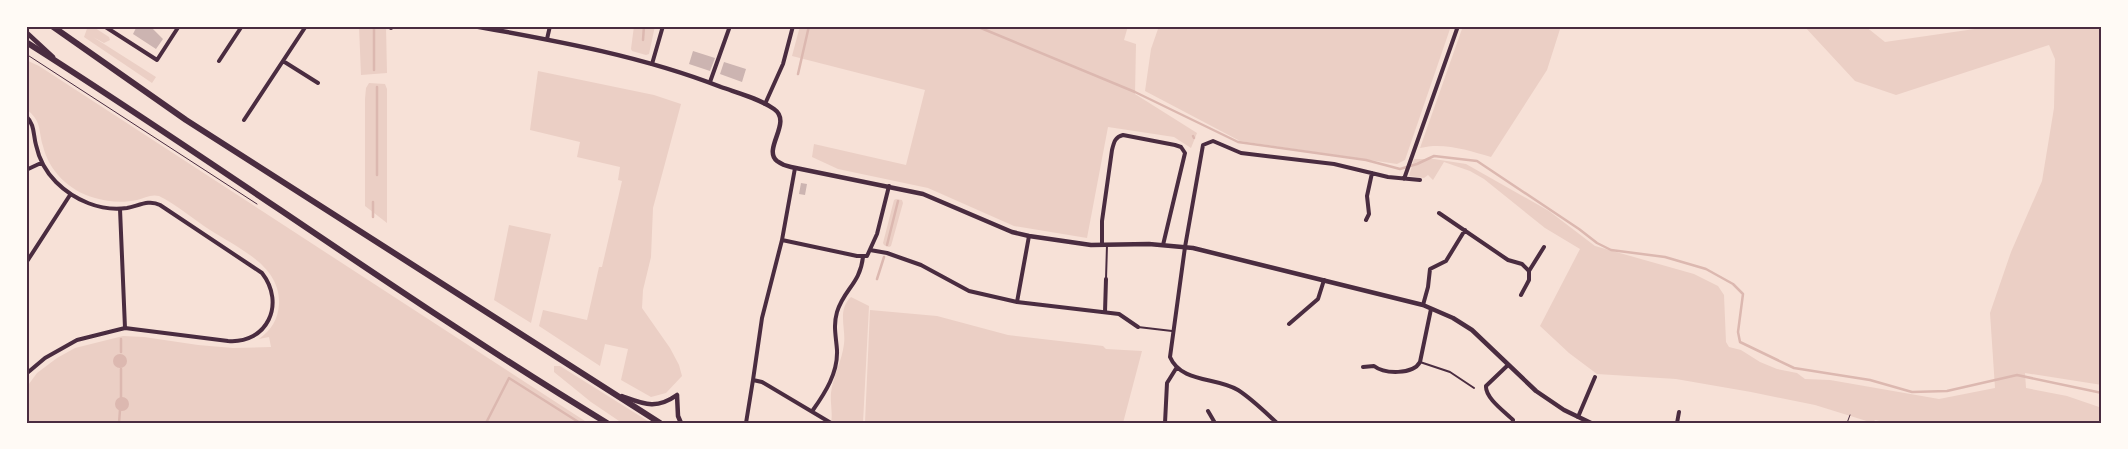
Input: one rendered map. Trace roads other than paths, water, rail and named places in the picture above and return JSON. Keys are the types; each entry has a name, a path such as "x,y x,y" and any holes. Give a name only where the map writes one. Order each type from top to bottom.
{"highway":[{"path":"52,26 186,120 660,423"},
{"path":"26,42 387,284 607,423"}],"street":[{"path":"104,26 157,60 179,26"},
{"path":"219,62 242,26"},
{"path":"244,120 306,26"},
{"path":"474,26 547,40 652,64 710,82 775,109 781,120 774,147 774,158 777,162 795,168 924,194 1012,232 1084,244 1185,247 1423,305 1453,318 1472,330 1542,396 1591,423"},
{"path":"547,40 550,26"},
{"path":"652,64 663,26"},
{"path":"710,82 730,26"},
{"path":"765,104 783,64 793,26"},
{"path":"1404,179 1458,26"},
{"path":"26,32 58,62"},
{"path":"283,62 318,83"},
{"path":"26,116 33,125 41,163 55,182 70,195 99,206 120,209 153,202 160,205 262,273 272,290 273,302 271,314 262,329 252,336 238,341 125,328 77,340 45,358 26,374"},
{"path":"1104,245 1102,221 1112,150 1117,137 1123,135 1175,145 1181,147 1185,153 1163,245"},
{"path":"1277,423 1235,388 1201,379 1177,367 1170,357 1172,331 1185,247 1203,145 1206,142 1213,141 1241,153 1334,164 1372,174 1420,180"},
{"path":"26,170 41,163"},
{"path":"746,423 762,318 782,240 795,168"},
{"path":"1366,220 1369,214 1367,196 1372,174"},
{"path":"782,240 867,256 877,234 889,186"},
{"path":"26,263 70,195"},
{"path":"120,209 125,328"},
{"path":"1439,213 1508,260 1522,264 1529,271"},
{"path":"1369,214 1374,215"},
{"path":"1423,305 1430,269 1446,261 1465,230"},
{"path":"1018,302 1029,236"},
{"path":"1521,295 1529,280 1529,271 1544,247"},
{"path":"870,250 878,250 921,265 969,290 1018,302 1119,314 1138,326"},
{"path":"813,410 825,392 833,374 837,351 833,330 838,310 861,271 863,256"},
{"path":"1105,312 1106,280"},
{"path":"1289,324 1318,299 1324,280"},
{"path":"1363,367 1374,366 1378,370 1406,372 1415,368 1420,362 1431,309"},
{"path":"1508,365 1486,386 1486,390 1489,396 1513,420"},
{"path":"1165,423 1168,383 1177,367"},
{"path":"1578,417 1595,377"},
{"path":"753,380 762,382 813,410 831,423"},
{"path":"616,395 654,405 666,403 677,395 678,416 681,423"},
{"path":"1208,412 1215,423"},
{"path":"1677,423 1679,412"}],"lane":[{"path":"1104,245 1106,280"},
{"path":"1138,326 1172,331"},
{"path":"1420,362 1450,372 1474,388"}],"waterway":[{"path":"643,40 644,26"},
{"path":"798,74 809,26"},
{"path":"976,26 1135,92 1238,142 1366,160 1400,169 1434,156 1477,161 1597,243 1611,250 1665,257 1706,269 1733,284 1743,294 1738,332 1740,342 1794,368 1870,380 1912,392 1947,391 2017,375 2102,393"},
{"path":"374,27 374,70"},
{"path":"377,87 377,175"},
{"path":"887,245 898,201"},
{"path":"373,202 373,217"},
{"path":"877,279 884,257"},
{"path":"121,339 121,352"},
{"path":"121,369 121,397"},
{"path":"486,423 509,378 580,423"},
{"path":"119,423 120,410"}]}
